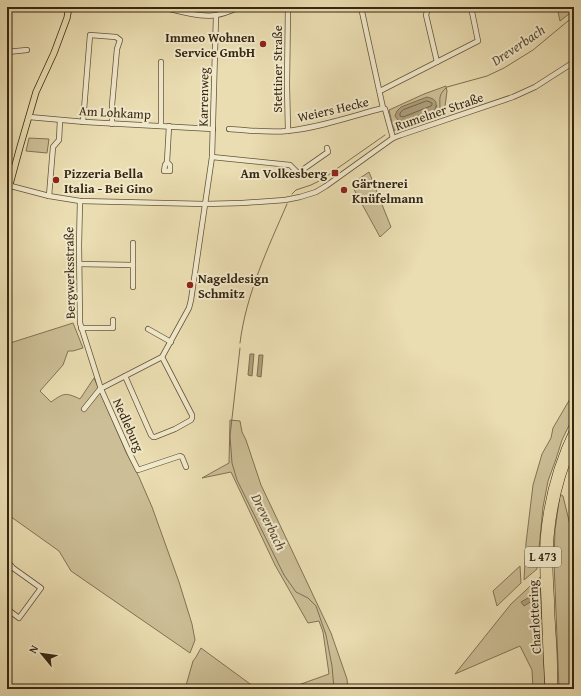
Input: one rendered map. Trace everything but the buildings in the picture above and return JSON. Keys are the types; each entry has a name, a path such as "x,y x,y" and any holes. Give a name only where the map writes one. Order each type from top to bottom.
{"highway":[{"name":"Charlottering","path":"549,689 543,562 546,519 555,479 574,429"},
{"name":"Charlottering","path":"554,689 549,564 551,533 561,479 574,443"}],"main road":[{"path":"7,195 8,185 36,92 54,53 67,18 69,7"}],"street":[{"path":"163,7 188,13 216,16 240,7"},
{"path":"188,7 188,13"},
{"name":"Stettiner Straße","path":"288,7 288,131"},
{"path":"361,7 383,108 385,109 393,138"},
{"path":"433,7 429,9 426,15 437,62"},
{"path":"380,91 478,41 471,7"},
{"name":"Karrenweg","path":"205,204 212,157 216,16"},
{"path":"83,122 90,35 116,36 120,40 117,49 112,105 112,124"},
{"path":"7,52 27,50"},
{"path":"161,62 161,126"},
{"name":"Rumelner Straße","path":"8,185 49,196 80,201 205,204 285,200 300,197 316,192 337,179 393,138 513,97 535,87 574,62"},
{"name":"Weiers Hecke","path":"229,129 288,131 315,126 383,108"},
{"name":"Am Lohkamp","path":"29,117 112,124 213,129"},
{"name":"Am Lohkamp","path":"49,196 53,147 59,140 60,120"},
{"name":"Am Lohkamp","path":"167,162 170,126"},
{"path":"212,157 290,165 298,173 328,152 327,148"},
{"name":"Bergwerksstraße","path":"80,201 79,314 81,328 113,328 113,320"},
{"path":"84,409 101,389 162,357 171,342 186,315 191,300 205,204"},
{"path":"133,243 133,287"},
{"path":"79,264 133,265"},
{"name":"Nedleburg","path":"81,328 101,389 138,470 180,456 182,457 186,467"},
{"path":"148,329 171,342"},
{"path":"125,376 151,435 155,437 175,429 191,420 192,415 162,357"},
{"path":"7,561 13,568 41,588 19,618 7,609"}],"shaded area":[{"path":"557,7 574,7 574,10 560,21"},
{"path":"446,86 447,91 444,114 394,131 389,110","holes":["437,105 435,110 403,122"]},
{"path":"29,138 49,139 47,153 26,151"},
{"path":"369,172 391,227 380,237 351,184"},
{"path":"7,227 10,227 9,257 7,258"},
{"path":"73,323 83,348 68,351 63,365 40,391 51,402 65,394 80,399 94,378 152,507 179,582 192,624 195,640 190,653 71,571 59,551 7,514 7,344"},
{"path":"574,392 574,415 562,440 548,481 543,507 537,569 524,580 526,543 533,485 542,454 551,438 553,428"},
{"path":"230,420 240,421 242,432 261,485 331,633 347,679 348,689 287,689 329,674 323,632 319,621 308,623 275,565 231,472 202,478 229,463"},
{"path":"560,494 563,496 572,533 574,533 574,689 559,689 554,561 555,530"},
{"path":"520,566 521,583 497,606 493,591"},
{"path":"540,577 545,689 533,689 532,670 520,646 455,674 511,604"},
{"path":"201,648 257,689 185,689 193,661"}],"water":[{"path":"427,97 436,102 435,110 403,122 398,120 395,116 401,107"},
{"path":"250,354 254,354 252,376 248,375"},
{"path":"259,355 263,355 261,377 257,376"},
{"path":"533,595 535,599 524,606 521,602"}],"waterway":[{"name":"Dreverbach","path":"394,130 437,113 440,109 441,95 447,87 487,76 504,68 533,50 574,16"},
{"name":"Dreverbach","path":"292,194 296,190 323,179 385,135"},
{"name":"Dreverbach","path":"240,343 252,289 265,254 287,204"},
{"name":"Dreverbach","path":"240,348 230,436 232,463 237,480 284,575 296,592 308,598 316,606 326,635 332,666 334,689"}],"place":[{"name":"Immeo Wohnen Service GmbH","path":"263,44"},
{"name":"Am Volkesberg","path":"335,173"},
{"name":"Pizzeria Bella Italia - Bei Gino","path":"56,180"},
{"name":"Gärtnerei Knüfelmann","path":"344,190"},
{"name":"Nageldesign Schmitz","path":"190,285"}]}
